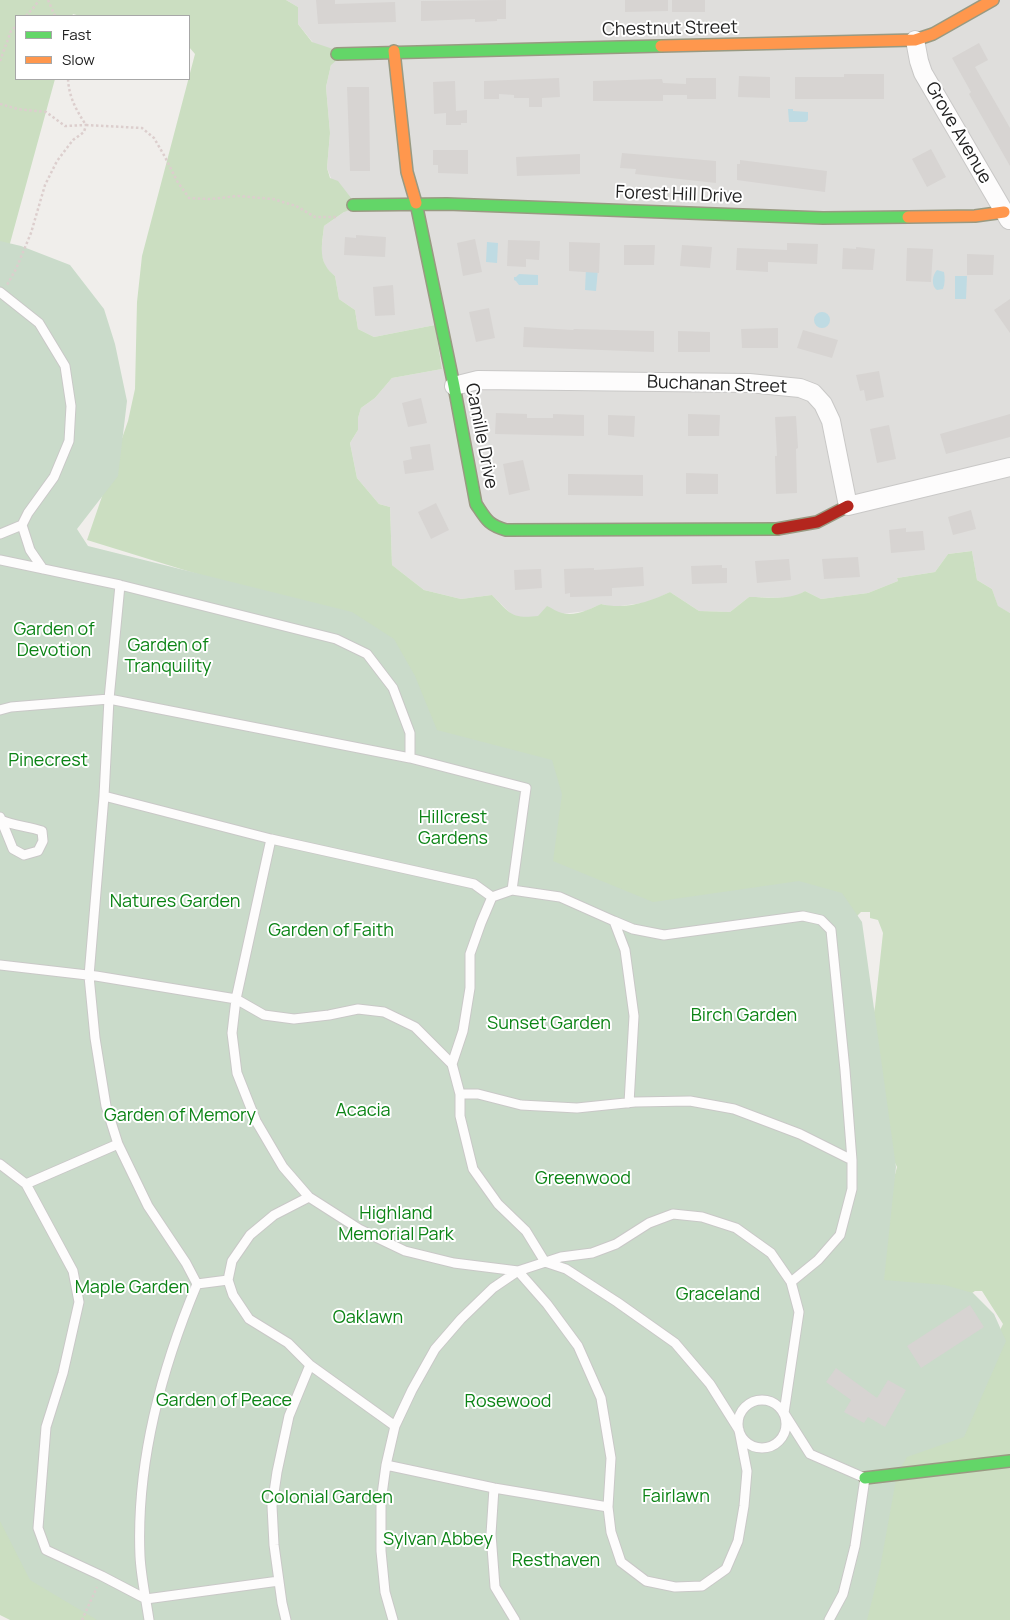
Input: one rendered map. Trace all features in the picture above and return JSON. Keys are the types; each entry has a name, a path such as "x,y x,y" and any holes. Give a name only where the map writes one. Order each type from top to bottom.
{"street":[{"name":"Chestnut Street","path":"337,54 394,51 915,40 933,34 994,0"},
{"name":"Grove Avenue","path":"915,40 923,73 1007,217"},
{"name":"Camille Drive","path":"394,51 407,172 416,204 454,386 476,504 486,520 493,526 506,530 769,530 817,522 848,506"},
{"name":"Forest Hill Drive","path":"353,205 416,204 823,218 1007,217"},
{"name":"Buchanan Street","path":"454,386 478,380 749,383 800,388 813,394 823,404 831,421 848,506"},
{"path":"848,506 1010,467"},
{"path":"865,1478 1010,1461"}],"lane":[{"path":"0,534 22,525 28,513 54,476 69,441 71,406 65,366 39,323 1,293"},
{"path":"22,525 30,550 43,569"},
{"path":"0,560 120,585 336,639 367,654 393,688 410,733 410,758"},
{"path":"120,585 109,699 104,796 89,976 95,1038 106,1106 118,1144 148,1206 186,1263 197,1284 170,1355 151,1422 142,1480 140,1557 149,1620"},
{"path":"0,710 11,707 109,699 410,758 526,788 512,890"},
{"path":"104,796 271,838 474,884 492,897"},
{"path":"1,818 12,825 29,826 42,831 43,841 38,851 24,855 13,849 1,818"},
{"path":"271,838 236,999 232,1033 237,1072 256,1121 282,1167 309,1197 359,1229 405,1252 454,1262 518,1271 578,1346 601,1398 611,1458 608,1507 611,1532 621,1562 646,1581 675,1587 702,1586 726,1569 738,1541 744,1506 747,1471 739,1430 740,1414 744,1408 758,1400 773,1402 780,1407 810,1454 865,1478 855,1546 843,1594 830,1620"},
{"path":"452,1064 463,1031 470,988 470,954 492,897 512,890 560,897 633,929 664,935 803,916 820,920 831,930 845,1070 852,1160 852,1189 840,1235 818,1260 791,1282"},
{"path":"614,921 625,950 634,1016 629,1103"},
{"path":"0,966 89,976 236,999 264,1015 294,1019 358,1010 384,1012 415,1027 452,1064 460,1094 460,1116 473,1169 498,1204 526,1231 545,1262 566,1269 675,1343 710,1384 742,1437 755,1447 771,1447 778,1443 786,1429 784,1413 799,1312 791,1282 770,1253 736,1228 702,1217 672,1214 649,1223 616,1244 592,1253 561,1257 545,1262 518,1271 493,1288 461,1319 435,1350 412,1390 395,1426 386,1465 381,1502 380,1551 385,1592 394,1620"},
{"path":"460,1094 478,1094 522,1105 577,1108 629,1103 690,1101 734,1109 800,1134 852,1160"},
{"path":"26,1184 118,1144"},
{"path":"0,1164 26,1184 73,1271 79,1302 63,1373 46,1427 38,1528 46,1550 146,1599 279,1581"},
{"path":"309,1197 274,1215 250,1235 232,1262 228,1280 233,1295 249,1319 288,1343 310,1365 395,1426"},
{"path":"197,1284 228,1280"},
{"path":"286,1620 274,1545 272,1506 289,1416 310,1365"},
{"path":"386,1465 494,1488 608,1507"},
{"path":"494,1488 491,1534 495,1587 515,1620"}],"path":[{"path":"27,15 39,0"},
{"path":"48,0 55,15"},
{"path":"0,61 11,31 15,27"},
{"path":"68,80 68,91 75,109 86,125"},
{"path":"0,104 18,109 46,112 65,126 86,125 142,128 154,138 177,181 190,198 210,200 238,196 273,199 296,206 316,217 338,217 353,205"},
{"path":"1,293 16,269 24,251 49,177 57,161 72,140 84,132 86,125"},
{"path":"82,1620 102,1576"}],"shaded area":[{"path":"286,0 1010,0 1010,613 998,607 992,589 977,580 972,551 948,554 935,572 897,578 898,581 868,593 821,599 805,591 797,596 786,598 749,597 730,612 699,611 670,592 650,602 613,607 601,604 586,611 526,618 513,616 492,595 461,599 424,590 392,565 390,507 379,504 357,478 350,443 358,430 358,418 361,408 375,398 392,378 442,369 435,325 374,337 358,329 355,310 339,299 335,276 326,269 321,253 324,226 344,212 327,168 330,133 326,87 331,65 298,24 298,7"}],"green space":[{"path":"0,0 286,0 298,7 298,24 312,42 345,53 331,65 326,87 330,133 327,168 330,178 338,181 358,207 344,212 324,226 322,247 325,265 335,276 339,299 355,310 358,329 374,337 435,325 442,369 392,378 375,398 361,408 358,418 358,430 350,443 357,478 379,504 390,507 392,565 424,590 461,599 492,595 511,613 522,617 529,617 538,616 547,606 560,612 572,614 601,604 619,606 637,604 670,592 699,611 730,612 749,597 785,597 805,591 821,599 868,593 898,581 897,578 935,572 948,554 972,551 977,580 992,589 998,606 1010,613 1010,1620 839,1620 880,1484 978,1375 1003,1324 982,1291 975,1291 954,1306 834,1338 886,1208 897,1167 879,1130 870,1032 875,1007 883,933 878,920 870,918 870,912 861,912 852,921 687,927 596,898 425,757 223,582 87,540 128,421 135,389 137,302 142,256 188,80 190,80 195,54 190,48 190,15 15,15 15,80 55,80 9,247 0,252"},
{"name":"Highland Memorial Park","path":"0,241 21,246 70,265 104,309 115,344 127,401 118,476 77,529 88,546 352,612 394,639 415,676 437,730 552,760 562,794 553,861 653,902 799,881 842,893 862,922 896,1167 884,1280 945,1285 973,1293 994,1314 1006,1341 964,1437 907,1457 897,1474 880,1568 867,1620 97,1620 30,1580 0,1521"},
{"path":"0,1406 136,1620 10,1620 0,1615"}],"water":[{"path":"788,109 808,112 808,120 806,122 789,122"},
{"path":"487,242 498,243 497,263 486,262"},
{"path":"586,268 598,269 596,291 585,290"},
{"path":"937,270 944,272 945,278 943,289 937,290 933,280"},
{"path":"519,274 538,275 538,285 519,285 514,280 514,277"},
{"path":"955,276 967,276 966,299 955,299"},
{"path":"819,312 825,312 830,317 828,326 819,328 814,323 814,317"}],"building":[{"path":"316,0 335,0 335,4 395,2 396,22 318,24"},
{"path":"506,0 506,19 475,22 475,19 421,21 421,1"},
{"path":"625,0 668,0 668,11 625,12"},
{"path":"672,0 705,0 705,12 672,12"},
{"path":"979,43 988,60 975,67 1010,128 1010,166 969,94 971,92 952,58"},
{"path":"844,74 884,74 884,99 795,99 795,77 844,77"},
{"path":"739,76 770,77 770,98 738,97"},
{"path":"559,78 560,97 542,98 542,107 529,107 529,98 514,98 514,95 499,94 499,99 484,99 484,81"},
{"path":"686,78 716,78 716,99 687,99 687,95 663,95 663,101 593,101 593,81 662,79 663,83 686,84"},
{"path":"455,81 456,111 467,110 467,123 446,125 446,113 434,114 433,82"},
{"path":"347,87 369,87 370,171 350,171"},
{"path":"931,149 946,177 927,187 912,159"},
{"path":"433,150 468,150 468,174 438,173 438,165 433,165"},
{"path":"622,153 716,161 716,183 635,174 636,169 620,168"},
{"path":"580,154 580,174 517,176 516,157"},
{"path":"740,160 827,171 825,192 737,180 737,164 740,164"},
{"path":"356,235 386,237 385,257 344,255 345,237 356,238"},
{"path":"475,239 482,272 463,276 457,243"},
{"path":"508,240 540,241 539,260 526,259 526,267 507,266"},
{"path":"569,242 600,243 599,273 569,271"},
{"path":"787,243 818,244 817,264 768,262 768,272 736,270 737,248 787,250"},
{"path":"624,245 655,245 654,265 624,265"},
{"path":"682,245 712,247 710,268 680,266"},
{"path":"856,247 875,249 873,270 842,269 843,248 856,249"},
{"path":"907,248 933,249 931,282 906,281"},
{"path":"967,254 994,255 993,275 967,275"},
{"path":"393,285 395,315 375,316 373,287"},
{"path":"1010,299 1010,333 994,310"},
{"path":"489,308 495,338 476,342 469,312"},
{"path":"524,327 654,331 654,352 523,347"},
{"path":"778,328 778,348 742,348 741,329"},
{"path":"803,330 838,340 832,358 797,348"},
{"path":"678,331 710,332 710,352 678,352"},
{"path":"879,371 884,397 866,401 864,390 860,391 856,375"},
{"path":"421,398 427,423 408,427 402,403"},
{"path":"496,413 527,414 527,418 553,418 553,414 584,415 584,436 495,434"},
{"path":"688,414 720,415 719,436 688,436"},
{"path":"1010,414 1010,437 946,454 940,434"},
{"path":"608,415 635,416 634,437 608,435"},
{"path":"796,416 798,448 796,449 797,493 776,494 775,417"},
{"path":"889,425 896,459 877,463 870,429"},
{"path":"430,444 434,470 405,474 403,461 412,459 410,447"},
{"path":"523,460 530,490 509,495 503,464"},
{"path":"686,473 718,474 718,494 686,494"},
{"path":"568,474 643,475 643,496 568,495"},
{"path":"436,503 449,530 431,539 418,512"},
{"path":"971,510 976,529 953,535 948,517"},
{"path":"906,528 906,532 923,531 925,550 891,553 889,530"},
{"path":"858,557 860,577 824,579 822,559"},
{"path":"789,559 791,580 757,583 755,561"},
{"path":"722,565 722,568 727,568 727,583 692,584 691,566"},
{"path":"643,567 644,586 612,588 612,596 570,597 570,593 565,594 564,569 594,568 594,570"},
{"path":"541,569 542,588 515,590 514,570"},
{"path":"970,1305 984,1327 921,1368 907,1346"},
{"path":"836,1368 877,1398 888,1380 906,1390 885,1427 868,1417 864,1423 844,1412 851,1400 826,1382"}],"traffic: fast":[{"path":"337,54 661,46"},
{"path":"416,203 476,504 488,521 506,530 777,529"},
{"path":"353,205 447,204 823,218 908,217"},
{"path":"865,1478 1010,1461"}],"traffic: slow":[{"path":"661,46 915,40 933,34 993,0"},
{"path":"394,51 407,172 416,203"},
{"path":"908,217 975,216 1004,212"}],"traffic: jam":[{"path":"777,529 817,522 848,506"}],"park label":[{"name":"Garden of Devotion","path":"54,640"},
{"name":"Garden of Tranquility","path":"168,656"},
{"name":"Pinecrest","path":"48,761"},
{"name":"Hillcrest Gardens","path":"453,828"},
{"name":"Natures Garden","path":"175,902"},
{"name":"Garden of Faith","path":"331,931"},
{"name":"Birch Garden","path":"744,1016"},
{"name":"Sunset Garden","path":"549,1024"},
{"name":"Acacia","path":"363,1111"},
{"name":"Garden of Memory","path":"180,1116"},
{"name":"Greenwood","path":"583,1179"},
{"name":"Maple Garden","path":"132,1288"},
{"name":"Graceland","path":"718,1295"},
{"name":"Oaklawn","path":"368,1318"},
{"name":"Garden of Peace","path":"224,1401"},
{"name":"Rosewood","path":"508,1402"},
{"name":"Fairlawn","path":"676,1497"},
{"name":"Colonial Garden","path":"327,1498"},
{"name":"Sylvan Abbey","path":"438,1540"},
{"name":"Resthaven","path":"556,1561"}]}
